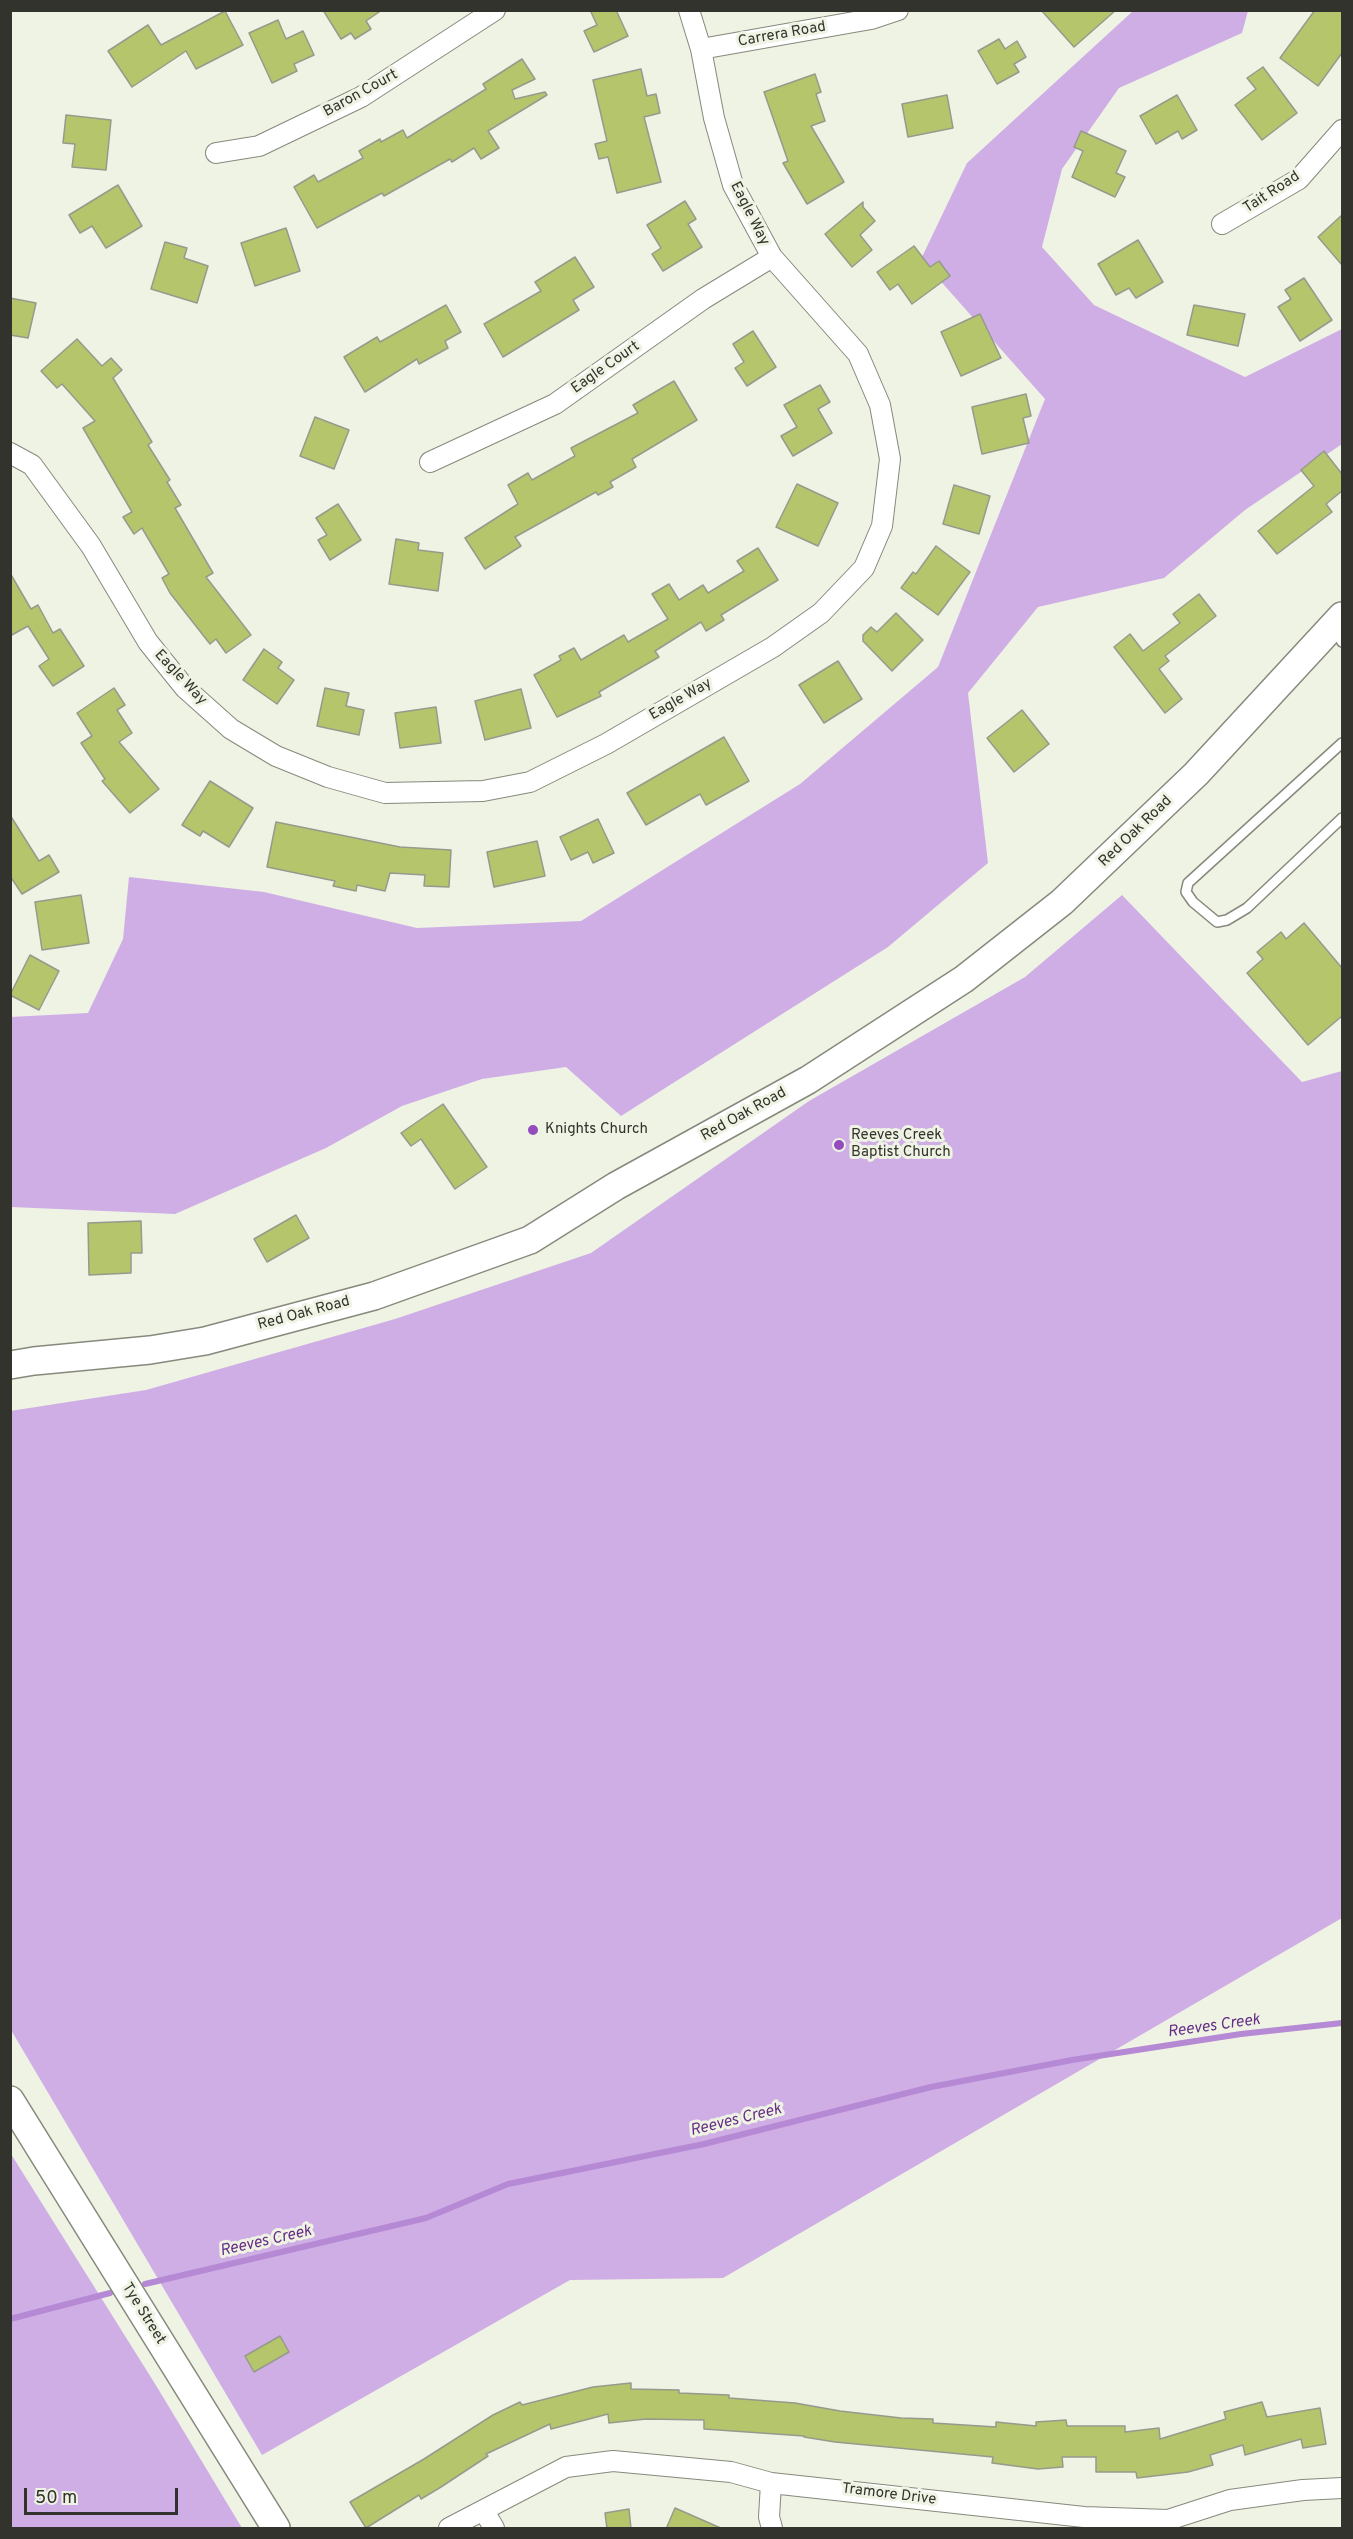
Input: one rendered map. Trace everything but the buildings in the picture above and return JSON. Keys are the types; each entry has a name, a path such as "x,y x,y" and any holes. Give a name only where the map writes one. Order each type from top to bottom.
{"street":[{"name":"Baron Court","path":"216,153 259,146 361,97 495,10"},
{"name":"Eagle Way","path":"10,453 32,465 84,537 148,642 185,688 231,729 287,760 328,777 385,793 483,791 530,782 606,744 773,647 821,613 864,568 882,526 890,459 880,405 858,354 772,257 733,185 714,118 701,49 689,10"},
{"name":"Carrera Road","path":"701,49 871,20 898,10"},
{"name":"Tait Road","path":"1222,224 1299,179 1342,130"},
{"name":"Eagle Court","path":"430,462 555,404 703,299 772,257"},
{"name":"Red Oak Road","path":"10,1365 150,1350 206,1341 374,1296 530,1240 616,1186 808,1080 964,979 1062,902 1196,774 1339,628"},
{"name":"Tye Street","path":"10,2100 276,2529"},
{"name":"Tramore Drive","path":"449,2529 566,2467 613,2461 731,2472 771,2483 1156,2524 1230,2500 1303,2490 1342,2488"},
{"path":"771,2483 769,2517 772,2529"},
{"path":"484,2511 494,2529"}],"lane":[{"path":"1342,743 1188,883 1186,892 1217,922 1227,920 1246,908 1342,818"}],"shaded area":[{"path":"1133,11 1248,11 1242,33 1119,88 1062,169 1042,247 1094,305 1245,377 1342,329 1342,444 1245,510 1164,578 1038,607 968,693 988,863 888,947 621,1116 566,1067 482,1079 402,1106 326,1148 175,1214 11,1207 10,1017 88,1013 123,939 129,877 264,892 417,928 581,921 800,784 938,667 1045,399 921,259 967,163"},
{"path":"1122,895 1302,1082 1342,1071 1342,1918 723,2278 570,2280 262,2455 11,2030 10,1411 146,1390 395,1319 591,1253 809,1101 1025,977"},
{"path":"11,2154 157,2387 242,2528 11,2528"}],"waterway":[{"name":"Reeves Creek","path":"145,2284 426,2218 508,2184 704,2144 931,2087 1072,2060 1241,2034 1342,2023"},
{"name":"Reeves Creek","path":"10,2319 110,2293"}],"place":[{"name":"Knights Church","path":"533,1130"},
{"name":"Reeves Creek Baptist Church","path":"839,1145"}]}
